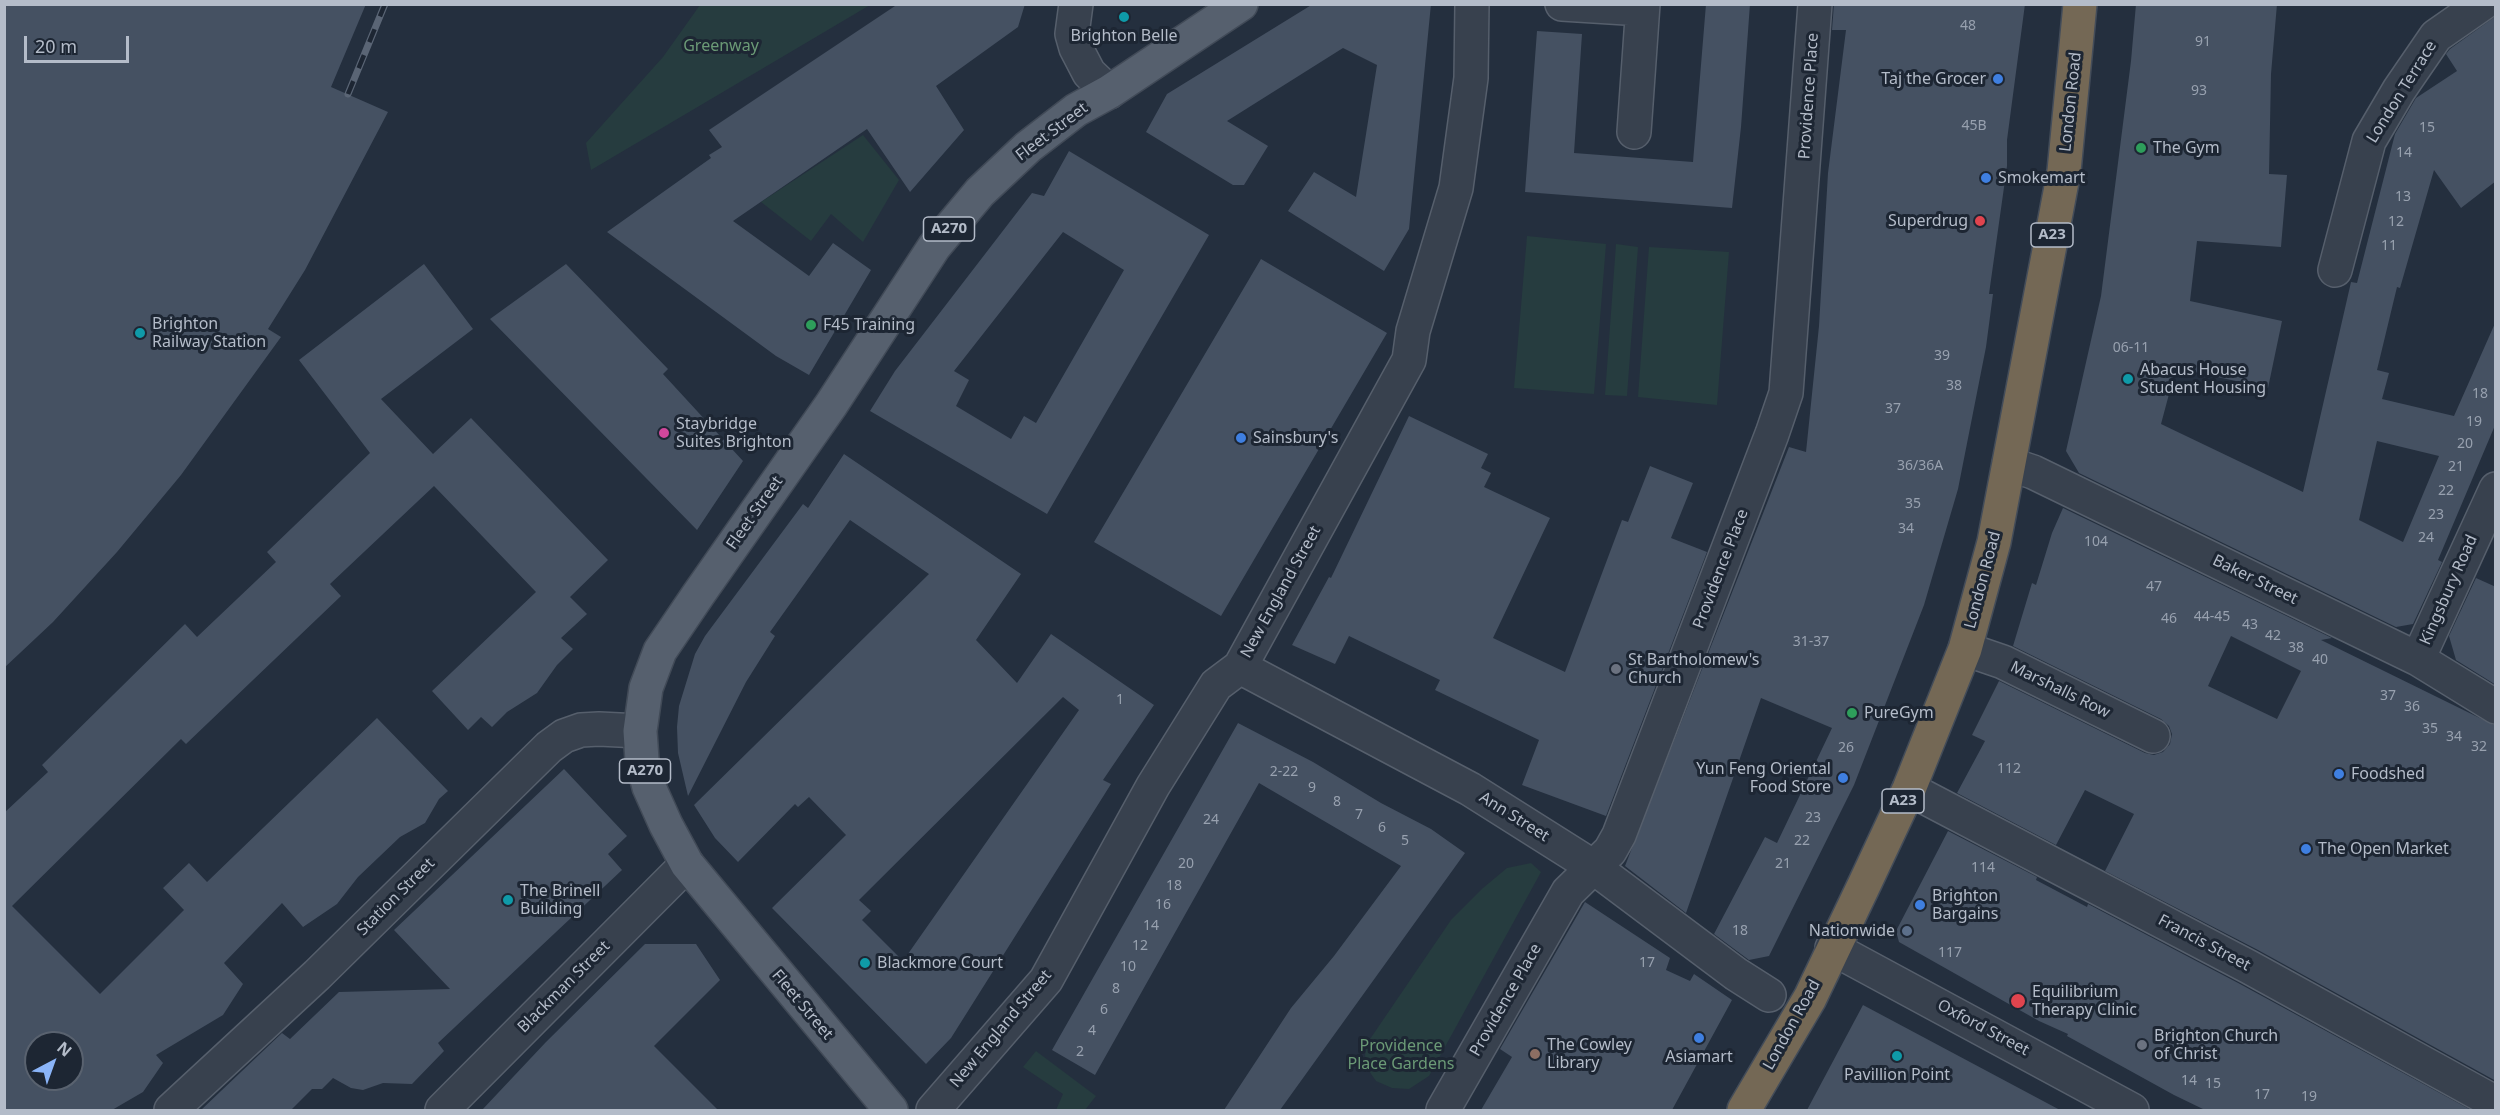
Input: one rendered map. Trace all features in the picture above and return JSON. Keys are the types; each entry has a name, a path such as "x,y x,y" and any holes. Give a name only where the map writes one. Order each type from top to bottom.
{"highway":[{"name":"London Road","path":"1744,1110 1810,998 1909,789 1965,649 1994,542 2064,171 2080,4"}],"main road":[{"name":"Fleet Street","path":"891,1110 687,864 649,787 642,760 640,731 646,688 660,651 831,405 934,247 980,192 1028,147 1076,110 1109,92 1241,4"}],"street":[{"path":"1076,4 1072,34 1076,48 1089,73 1109,92"},
{"name":"New England Street","path":"933,1110 1046,980 1153,786 1216,685 1240,667 1409,360 1413,330 1456,188 1471,78 1472,4"},
{"path":"1562,4 1643,7 1634,132"},
{"name":"Providence Place","path":"1443,1110 1568,892 1592,866 1610,851 1619,835 1786,393 1815,4"},
{"name":"London Terrace","path":"2335,270 2369,141 2399,90 2436,36 2482,4"},
{"name":"Baker Street","path":"2009,464 2033,472 2418,659 2496,707"},
{"name":"Kingsbury Road","path":"2418,659 2496,489"},
{"name":"Marshalls Row","path":"1965,649 2003,663 2153,736"},
{"name":"Ann Street","path":"1240,667 1470,789 1592,866 1736,974 1770,995"},
{"name":"Station Street","path":"171,1110 316,975 549,747 564,736 581,730 640,731"},
{"name":"Francis Street","path":"1909,789 2238,961 2496,1103"},
{"name":"Blackman Street","path":"442,1110 687,864"},
{"name":"Oxford Street","path":"1832,948 2093,1101 2132,1110"}],"green space":[{"name":"Greenway","path":"700,5 870,5 591,170 586,143 663,57"},
{"path":"863,135 899,180 863,242 831,214 811,241 761,202"},
{"path":"1527,236 1606,244 1594,394 1514,388"},
{"path":"1616,244 1638,247 1627,396 1605,395"},
{"path":"1649,247 1729,252 1717,405 1638,397"},
{"name":"Providence Place Gardens","path":"1531,863 1541,872 1429,1076 1409,1089 1392,1088 1376,1081 1367,1068 1365,1055 1368,1042 1451,920 1507,868"},
{"path":"1036,1051 1096,1096 1085,1110 1056,1110 1063,1094 1023,1067"}],"building":[{"name":"Brighton Railway Station","path":"4,4 366,4 331,87 388,112 305,270 268,329 281,337 181,475 117,552 53,622 4,668"},
{"path":"898,4 1025,4 1018,27 936,86 964,130 910,192 867,129 733,221 809,276 833,243 871,270 809,375 776,356 607,232 711,158 709,155 722,147 709,130"},
{"path":"1313,4 1431,4 1409,229 1384,271 1288,211 1314,172 1356,197 1377,65 1343,48 1227,121 1268,146 1244,185 1233,185 1146,132 1167,94"},
{"path":"1706,4 1750,4 1741,127 1732,208 1525,192 1537,31 1582,34 1574,153 1693,162"},
{"path":"1834,4 2025,4 2007,140 2007,166 1989,294 1993,294 1986,347 1958,489 1924,605 1854,785 1769,956 1749,960 1714,934 1765,837 1777,843 1832,728 1761,698 1686,913 1625,866 1789,447 1806,452 1819,326 1828,173 1846,30 1832,30"},
{"path":"2136,4 2277,4 2271,74 2269,174 2287,175 2281,247 2197,241 2190,301 2282,321 2268,388 2176,368 2161,424 2303,492 2351,282 2357,283 2395,134 2416,98 2457,71 2446,54 2450,49 2496,16 2496,181 2461,208 2434,170 2400,288 2397,287 2377,370 2389,373 2382,399 2454,416 2496,321 2496,423 2438,560 2442,562 2413,624 2396,627 2079,473 2066,451 2101,296 2131,61","holes":["2377,441 2439,456 2403,542 2359,520"]},
{"path":"1069,151 1209,235 1047,514 870,411 895,371 1032,193 1044,196","holes":["1063,232 1124,270 1036,423 1024,416 1011,439 956,406 969,380 954,371"]},
{"name":"Sainsbury's","path":"1261,259 1387,333 1221,616 1094,542"},
{"path":"424,264 473,329 381,399 433,454 471,418 608,560 570,597 587,614 561,638 573,649 557,665 537,693 507,712 492,727 481,717 468,730 432,691 536,592 434,486 330,584 341,596 186,744 181,739 12,906 100,994 184,910 163,888 189,863 207,882 377,718 448,791 439,799 425,823 400,837 358,877 337,904 303,927 282,903 224,963 243,984 223,1015 156,1055 163,1063 143,1092 112,1110 4,1110 4,813 48,772 42,765 185,624 197,637 276,562 267,552 370,453 299,360"},
{"path":"566,264 668,369 663,374 743,461 697,530 490,319"},
{"path":"1409,416 1488,454 1481,468 1491,473 1484,487 1550,518 1493,638 1565,672 1622,520 1628,522 1650,466 1693,483 1671,538 1707,552 1606,816 1522,785 1539,740 1435,690 1440,680 1349,636 1335,664 1292,645 1329,577 1331,578"},
{"path":"844,454 1021,574 976,640 1017,683 1051,634 1154,705 1103,780 1111,784 951,1038 926,1064 772,908 846,835 809,797 798,807 795,804 738,862 715,838 694,805 929,574 850,520 770,632 775,636 746,682 688,796 678,753 679,706 695,654 705,636 803,504 808,508","holes":["1063,697 1079,710 903,961 862,920 871,911 859,900"]},
{"path":"2063,508 2332,638 2321,640 2496,726 2496,1081 2258,950 2105,871 2134,814 2085,790 2056,845 1957,793 1985,741 1972,735 1999,681 2145,753 2154,755 2163,752 2170,744 2172,734 2169,726 2161,719 2013,646 2032,583 2036,585 2052,533","holes":["2231,636 2301,671 2277,719 2208,686"]},
{"path":"2476,578 2496,587 2496,685 2456,660 2449,636"},
{"path":"1238,723 1313,762 1381,803 1431,829 1465,853 1280,1110 1224,1110 1291,1008 1334,956 1401,866 1259,783 1095,1075 1052,1050"},
{"path":"564,769 627,836 608,854 622,870 438,1043 444,1051 412,1084 383,1083 363,1090 351,1088 333,1078 322,1089 312,1089 291,1110 201,1110 282,1033 290,1039 339,992 450,989 394,930"},
{"path":"1948,831 2037,877 2036,880 2087,907 2088,904 2240,984 2471,1110 2205,1110 2174,1095 1899,942 1896,931"},
{"path":"1585,902 1670,958 1666,970 1690,981 1694,974 1732,1000 1672,1110 1481,1110 1512,1057 1500,1049"},
{"path":"645,944 696,944 720,980 654,1046 718,1110 482,1110 546,1042"},
{"name":"Pavillion Point","path":"1863,1005 2060,1110 1807,1110"}],"railway":[{"path":"348,94 385,4"}],"place":[{"name":"Brighton Belle","path":"1124,17"},
{"name":"Taj the Grocer","path":"1998,79"},
{"name":"The Gym","path":"2141,148"},
{"name":"Smokemart","path":"1986,178"},
{"name":"Superdrug","path":"1980,221"},
{"name":"F45 Training","path":"811,325"},
{"name":"Brighton Railway Station","path":"140,333"},
{"name":"Abacus House Student Housing","path":"2128,379"},
{"name":"Staybridge Suites Brighton","path":"664,433"},
{"name":"Sainsbury's","path":"1241,438"},
{"name":"St Bartholomew's Church","path":"1616,669"},
{"name":"PureGym","path":"1852,713"},
{"name":"Foodshed","path":"2339,774"},
{"name":"Yun Feng Oriental Food Store","path":"1843,778"},
{"name":"The Open Market","path":"2306,849"},
{"name":"The Brinell Building","path":"508,900"},
{"name":"Brighton Bargains","path":"1920,905"},
{"name":"Nationwide","path":"1907,931"},
{"name":"Blackmore Court","path":"865,963"},
{"name":"Equilibrium Therapy Clinic","path":"2018,1001"},
{"name":"Asiamart","path":"1699,1038"},
{"name":"Brighton Church of Christ","path":"2142,1045"},
{"name":"The Cowley Library","path":"1535,1054"},
{"name":"Pavillion Point","path":"1897,1056"}]}
